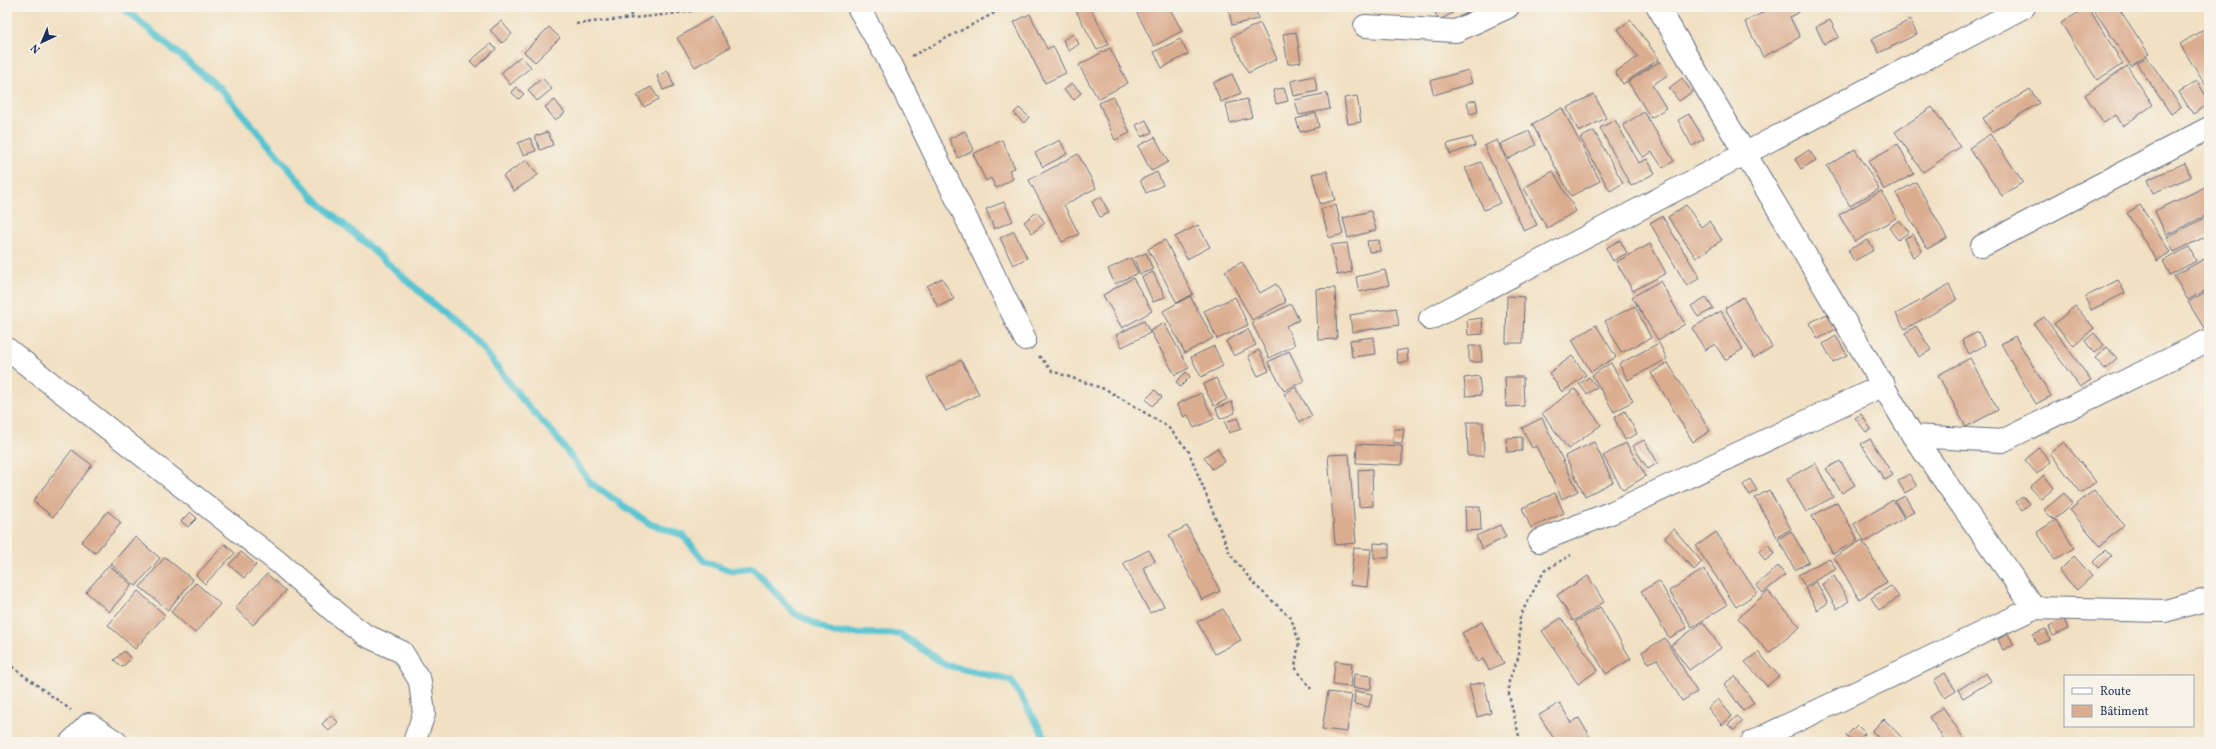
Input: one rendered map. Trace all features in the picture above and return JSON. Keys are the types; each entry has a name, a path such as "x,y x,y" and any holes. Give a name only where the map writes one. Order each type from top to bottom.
{"street":[{"path":"858,7 892,66 1025,339"},
{"path":"1365,26 1456,31 1508,7"},
{"path":"1658,7 1913,436 2034,608"},
{"path":"1430,319 2024,7"},
{"path":"1982,246 2209,128"},
{"path":"1913,436 2002,441 2209,340"},
{"path":"7,349 278,562 337,614 365,635 402,652 420,681 424,714 414,742"},
{"path":"1540,541 1613,512 1884,385"},
{"path":"1752,742 2034,608 2165,611 2209,599"},
{"path":"71,742 89,724 116,742"}],"path":[{"path":"630,17 636,7"},
{"path":"576,24 630,17 683,13 711,7"},
{"path":"892,66 1006,7"},
{"path":"1025,339 1052,371 1107,390 1167,426 1188,450 1230,554 1255,585 1291,618 1299,642 1295,667 1312,689"},
{"path":"1519,736 1509,696 1509,680 1519,656 1520,616 1544,571 1573,554"},
{"path":"7,663 89,724"}],"building":[{"path":"1074,7 1090,7 1109,44 1097,50"},
{"path":"1134,7 1169,7 1182,31 1154,46"},
{"path":"1243,7 1255,7 1258,19 1232,25 1229,11"},
{"path":"1432,7 1450,7 1453,13 1439,20"},
{"path":"1744,7 1754,7 1746,11"},
{"path":"1773,7 1808,7 1790,17 1800,37 1763,57 1745,22"},
{"path":"2088,7 2123,64 2097,80 2061,23"},
{"path":"2092,7 2118,7 2149,54 2131,66"},
{"path":"1030,14 1047,49 1053,46 1066,73 1045,83 1014,22"},
{"path":"712,17 730,47 695,67 677,38"},
{"path":"1631,20 1659,59 1623,84 1615,72 1638,57 1618,29"},
{"path":"1830,20 1839,37 1824,44 1816,27"},
{"path":"1910,20 1917,34 1879,53 1872,39"},
{"path":"501,21 512,34 502,43 490,30"},
{"path":"1260,23 1277,59 1248,73 1231,37"},
{"path":"2209,26 2209,91 2180,44"},
{"path":"549,27 560,38 535,62 524,52"},
{"path":"1296,32 1301,62 1288,64 1283,34"},
{"path":"1073,34 1079,44 1069,51 1063,40"},
{"path":"1180,39 1188,54 1162,68 1154,52"},
{"path":"491,44 496,49 476,67 470,61"},
{"path":"1110,48 1128,83 1098,99 1079,65"},
{"path":"521,56 531,67 510,85 501,73"},
{"path":"2147,57 2181,107 2171,114 2137,64"},
{"path":"1660,61 1668,75 1652,85 1666,108 1651,118 1628,82"},
{"path":"2127,66 2153,105 2123,126 2116,115 2104,123 2085,95"},
{"path":"1468,70 1472,83 1434,95 1430,81"},
{"path":"668,71 674,86 663,90 657,76"},
{"path":"1232,74 1241,93 1221,102 1213,83"},
{"path":"1314,76 1318,91 1294,96 1291,81"},
{"path":"542,78 552,89 537,101 528,90"},
{"path":"1682,78 1692,92 1679,101 1669,88"},
{"path":"2197,81 2209,101 2209,104 2193,114 2179,92"},
{"path":"1072,83 1081,93 1074,100 1064,90"},
{"path":"516,87 524,94 519,99 511,92"},
{"path":"651,87 659,99 644,107 637,95"},
{"path":"1284,88 1288,101 1276,104 1273,90"},
{"path":"2030,89 2039,103 1992,132 1983,118"},
{"path":"1327,93 1330,109 1299,115 1295,100"},
{"path":"1594,94 1606,118 1579,132 1567,108"},
{"path":"1357,96 1361,122 1348,124 1344,98"},
{"path":"1113,97 1130,133 1115,140 1099,103"},
{"path":"1247,99 1252,117 1230,123 1226,104"},
{"path":"555,100 565,113 555,120 545,107"},
{"path":"1476,100 1478,112 1470,114 1467,102"},
{"path":"1932,107 1960,147 1923,172 1895,132"},
{"path":"1019,108 1029,117 1024,123 1014,113"},
{"path":"1562,108 1600,181 1571,196 1532,124"},
{"path":"1644,112 1674,161 1663,168 1652,152 1643,157 1623,125"},
{"path":"1316,113 1319,127 1300,132 1296,119"},
{"path":"1689,114 1704,139 1692,146 1678,120"},
{"path":"1146,120 1152,132 1142,137 1136,125"},
{"path":"1615,120 1639,163 1647,159 1655,173 1631,186 1600,128"},
{"path":"965,131 974,150 958,158 949,139"},
{"path":"1529,131 1536,145 1508,159 1500,144"},
{"path":"1594,131 1623,183 1610,191 1580,138"},
{"path":"548,132 553,145 540,150 535,136"},
{"path":"1990,134 2023,182 2002,196 1969,148"},
{"path":"1155,137 1168,162 1151,171 1138,146"},
{"path":"1472,137 1475,146 1450,154 1447,144"},
{"path":"530,138 536,151 523,155 518,143"},
{"path":"1002,140 1015,168 1009,170 1013,179 996,188 991,178 986,181 973,154"},
{"path":"1060,140 1067,154 1043,167 1035,153"},
{"path":"1497,140 1537,225 1524,231 1484,146"},
{"path":"1898,144 1914,174 1884,190 1868,161"},
{"path":"1855,149 1879,189 1850,206 1827,166"},
{"path":"1809,150 1816,160 1801,169 1795,159"},
{"path":"1078,154 1096,188 1064,205 1079,234 1062,242 1029,180"},
{"path":"527,160 538,175 514,191 503,176"},
{"path":"1481,162 1500,203 1484,210 1465,168"},
{"path":"2185,163 2191,177 2153,193 2147,180"},
{"path":"1327,171 1335,200 1320,204 1312,174"},
{"path":"1553,171 1576,211 1547,228 1524,188"},
{"path":"1157,172 1163,185 1146,193 1140,180"},
{"path":"1916,182 1947,238 1927,249 1896,193"},
{"path":"2209,185 2209,214 2166,235 2155,211"},
{"path":"1881,191 1896,218 1855,242 1839,215"},
{"path":"1101,197 1109,213 1100,217 1092,202"},
{"path":"1004,202 1013,221 994,229 986,209"},
{"path":"1336,205 1343,234 1329,238 1321,209"},
{"path":"1686,205 1701,227 1709,221 1722,240 1696,258 1668,217"},
{"path":"2140,205 2170,252 2157,261 2127,213"},
{"path":"1371,211 1376,230 1348,238 1343,218"},
{"path":"1037,212 1045,223 1032,233 1024,222"},
{"path":"1662,216 1700,278 1687,286 1650,223"},
{"path":"2209,216 2209,235 2174,252 2167,237"},
{"path":"1899,220 1909,232 1898,240 1889,228"},
{"path":"1198,225 1210,247 1187,259 1175,237"},
{"path":"1014,231 1027,258 1013,265 1000,238"},
{"path":"1913,234 1922,251 1913,257 1904,239"},
{"path":"1165,240 1193,294 1177,303 1148,249"},
{"path":"1379,240 1380,251 1369,252 1367,241"},
{"path":"1620,240 1627,253 1613,261 1606,248"},
{"path":"1868,240 1874,250 1854,261 1848,250"},
{"path":"1347,243 1352,272 1337,275 1331,245"},
{"path":"1650,244 1666,273 1633,291 1616,262"},
{"path":"2189,247 2196,261 2170,275 2163,261"},
{"path":"1146,253 1153,270 1140,274 1134,258"},
{"path":"1131,258 1138,273 1115,284 1108,269"},
{"path":"2204,259 2209,267 2209,288 2188,300 2174,276"},
{"path":"1242,262 1260,293 1276,284 1286,302 1252,320 1225,271"},
{"path":"1385,270 1389,285 1359,292 1356,277"},
{"path":"1153,272 1165,297 1153,302 1142,277"},
{"path":"942,278 954,299 938,307 927,286"},
{"path":"1133,278 1152,311 1122,328 1103,295"},
{"path":"2118,280 2125,293 2091,310 2085,297"},
{"path":"1660,281 1685,324 1658,340 1632,297"},
{"path":"1949,285 1957,300 1905,329 1896,314"},
{"path":"1335,288 1337,339 1318,340 1316,289"},
{"path":"2209,290 2209,325 2204,328 2188,302"},
{"path":"1190,296 1213,338 1185,353 1163,311"},
{"path":"1507,296 1524,297 1523,343 1506,343"},
{"path":"1235,297 1248,325 1217,339 1204,311"},
{"path":"1706,297 1713,309 1698,317 1691,306"},
{"path":"1743,297 1772,347 1754,358 1725,308"},
{"path":"1291,304 1299,320 1286,326 1295,345 1269,358 1252,323"},
{"path":"1635,306 1651,338 1621,353 1605,321"},
{"path":"2075,306 2094,328 2074,346 2054,324"},
{"path":"1396,308 1399,325 1352,332 1350,315"},
{"path":"1721,311 1743,349 1725,360 1715,344 1705,350 1692,328"},
{"path":"1827,314 1836,329 1818,339 1809,323"},
{"path":"2044,317 2091,380 2080,387 2034,324"},
{"path":"1482,318 1483,334 1468,335 1467,320"},
{"path":"1144,321 1150,333 1122,347 1116,335"},
{"path":"1164,323 1189,368 1175,375 1150,331"},
{"path":"1596,325 1616,357 1591,372 1572,340"},
{"path":"1916,326 1931,350 1919,357 1905,333"},
{"path":"1248,329 1256,345 1234,356 1226,341"},
{"path":"1978,332 1985,345 1969,354 1962,340"},
{"path":"2094,333 2104,345 2094,353 2085,341"},
{"path":"1836,336 1847,355 1833,362 1823,344"},
{"path":"2015,336 2051,396 2036,404 2001,344"},
{"path":"1374,337 1376,354 1352,357 1350,340"},
{"path":"1659,343 1667,359 1628,380 1619,364"},
{"path":"1214,346 1223,366 1201,377 1191,357"},
{"path":"1469,346 1481,346 1482,362 1469,362"},
{"path":"2107,347 2117,358 2105,369 2095,358"},
{"path":"1407,349 1408,362 1398,363 1396,351"},
{"path":"1259,350 1269,371 1258,376 1248,356"},
{"path":"1289,351 1304,381 1284,391 1268,362"},
{"path":"1572,356 1586,375 1562,392 1549,373"},
{"path":"1970,358 1998,410 1966,427 1938,375"},
{"path":"961,360 979,394 946,411 927,378"},
{"path":"1611,363 1633,401 1614,412 1592,375"},
{"path":"1668,363 1710,431 1693,442 1651,373"},
{"path":"1186,372 1190,377 1180,387 1176,382"},
{"path":"1479,376 1481,395 1466,396 1464,378"},
{"path":"1505,377 1523,377 1524,406 1506,407"},
{"path":"1589,377 1597,387 1587,394 1579,384"},
{"path":"1216,378 1227,399 1214,406 1203,385"},
{"path":"1296,387 1312,416 1300,422 1284,394"},
{"path":"1575,389 1601,425 1568,449 1542,413"},
{"path":"1155,390 1162,397 1152,406 1146,399"},
{"path":"1201,393 1214,419 1194,428 1188,415 1184,417 1177,404"},
{"path":"1232,402 1235,413 1220,419 1216,408"},
{"path":"1625,411 1637,434 1625,440 1614,418"},
{"path":"1861,414 1871,429 1866,432 1855,418"},
{"path":"1238,418 1241,429 1229,433 1225,422"},
{"path":"1542,418 1578,491 1562,499 1536,446 1532,448 1522,428"},
{"path":"1467,422 1483,422 1484,456 1468,456"},
{"path":"1394,429 1404,429 1402,443 1393,443"},
{"path":"1522,437 1522,451 1507,452 1506,438"},
{"path":"1870,439 1893,475 1885,480 1861,444"},
{"path":"1644,440 1658,463 1648,469 1633,446"},
{"path":"1594,442 1613,482 1585,496 1565,456"},
{"path":"2064,442 2096,482 2081,493 2050,453"},
{"path":"1626,443 1646,476 1623,490 1603,456"},
{"path":"1357,444 1402,446 1402,465 1356,463"},
{"path":"1217,448 1225,461 1212,469 1204,457"},
{"path":"2039,448 2051,462 2037,474 2025,460"},
{"path":"72,450 92,465 53,517 33,501"},
{"path":"1349,454 1356,543 1335,545 1328,455"},
{"path":"1840,461 1855,485 1842,493 1826,469"},
{"path":"1815,463 1833,497 1806,512 1787,479"},
{"path":"1372,469 1373,506 1359,507 1358,470"},
{"path":"1909,474 1917,486 1905,493 1898,481"},
{"path":"2044,475 2054,488 2041,499 2030,487"},
{"path":"1750,479 1757,490 1750,495 1743,485"},
{"path":"1769,490 1791,529 1777,537 1755,498"},
{"path":"2094,490 2124,525 2100,546 2070,510"},
{"path":"1555,493 1564,513 1531,528 1522,508"},
{"path":"2064,493 2073,503 2054,520 2044,510"},
{"path":"1905,496 1914,512 1905,517 1895,501"},
{"path":"2023,496 2030,504 2022,510 2016,502"},
{"path":"1893,500 1904,518 1865,542 1854,524"},
{"path":"1837,502 1858,540 1833,554 1812,516"},
{"path":"1465,507 1480,507 1481,530 1466,531"},
{"path":"108,511 121,523 95,553 81,542"},
{"path":"190,512 197,518 188,527 181,521"},
{"path":"2056,520 2074,548 2055,560 2037,532"},
{"path":"1500,525 1506,537 1482,549 1476,536"},
{"path":"1187,526 1220,591 1202,600 1169,535"},
{"path":"1674,529 1702,562 1694,570 1665,537"},
{"path":"1791,531 1809,562 1795,570 1778,539"},
{"path":"1716,532 1757,593 1736,607 1696,546"},
{"path":"135,537 160,558 136,586 111,564"},
{"path":"1862,540 1887,582 1859,599 1834,557"},
{"path":"1374,543 1389,544 1389,558 1374,558"},
{"path":"225,544 235,553 205,584 196,575"},
{"path":"1768,544 1774,554 1765,561 1759,551"},
{"path":"1354,548 1371,549 1367,587 1350,585"},
{"path":"1149,550 1155,561 1143,568 1164,606 1150,613 1123,563"},
{"path":"2105,550 2111,556 2098,568 2093,562"},
{"path":"241,552 256,565 244,578 229,565"},
{"path":"2074,556 2092,576 2077,590 2059,571"},
{"path":"165,557 193,580 168,610 140,587"},
{"path":"1829,558 1836,569 1805,586 1798,575"},
{"path":"109,565 132,585 109,612 86,592"},
{"path":"1778,566 1785,575 1763,593 1756,585"},
{"path":"1704,569 1727,605 1692,627 1669,591"},
{"path":"267,574 286,591 253,625 235,608"},
{"path":"1588,576 1604,602 1573,621 1557,595"},
{"path":"1834,576 1849,601 1837,609 1822,584"},
{"path":"1659,581 1687,628 1669,638 1641,591"},
{"path":"1816,582 1828,603 1817,610 1805,588"},
{"path":"196,583 220,604 195,633 171,612"},
{"path":"1891,586 1899,597 1879,610 1871,598"},
{"path":"138,591 165,615 135,649 108,625"},
{"path":"1768,591 1800,627 1769,653 1738,618"},
{"path":"1600,607 1631,659 1606,674 1575,622"},
{"path":"1223,609 1241,640 1215,654 1197,622"},
{"path":"1561,618 1598,670 1578,684 1542,631"},
{"path":"2064,619 2068,629 2053,636 2049,626"},
{"path":"1482,622 1504,663 1489,670 1483,659 1477,662 1462,633"},
{"path":"1703,622 1721,648 1689,670 1671,645"},
{"path":"2046,629 2050,640 2037,645 2033,634"},
{"path":"2008,634 2014,645 2003,650 1998,639"},
{"path":"1665,638 1697,692 1682,701 1657,659 1648,663 1642,652"},
{"path":"124,651 131,659 122,667 114,660"},
{"path":"1758,652 1779,676 1767,686 1745,662"},
{"path":"1335,661 1352,663 1350,687 1333,685"},
{"path":"1945,673 1956,691 1945,698 1934,680"},
{"path":"1986,673 1991,681 1963,698 1958,690"},
{"path":"1354,674 1372,676 1371,689 1353,688"},
{"path":"1735,676 1754,703 1743,711 1724,684"},
{"path":"1484,682 1491,713 1477,717 1469,685"},
{"path":"1355,691 1372,694 1369,707 1354,704"},
{"path":"1328,692 1352,695 1347,732 1322,729"},
{"path":"1718,699 1732,716 1722,725 1708,708"},
{"path":"1560,703 1571,723 1579,718 1593,742 1556,742 1539,715"},
{"path":"1943,707 1966,742 1946,742 1929,717"},
{"path":"331,715 338,722 329,731 322,724"},
{"path":"1737,716 1743,721 1734,730 1728,725"},
{"path":"1884,719 1906,742 1883,742 1872,731"},
{"path":"1857,725 1865,733 1857,742 1852,742 1846,736"},
{"path":"317,738 323,742 314,742"}],"waterway":[{"path":"122,7 221,89 314,198 481,346 521,398 554,434 591,483 650,524 683,535 704,561 731,571 753,568 794,613 833,633 900,634 946,665 1011,680 1048,742"}]}
